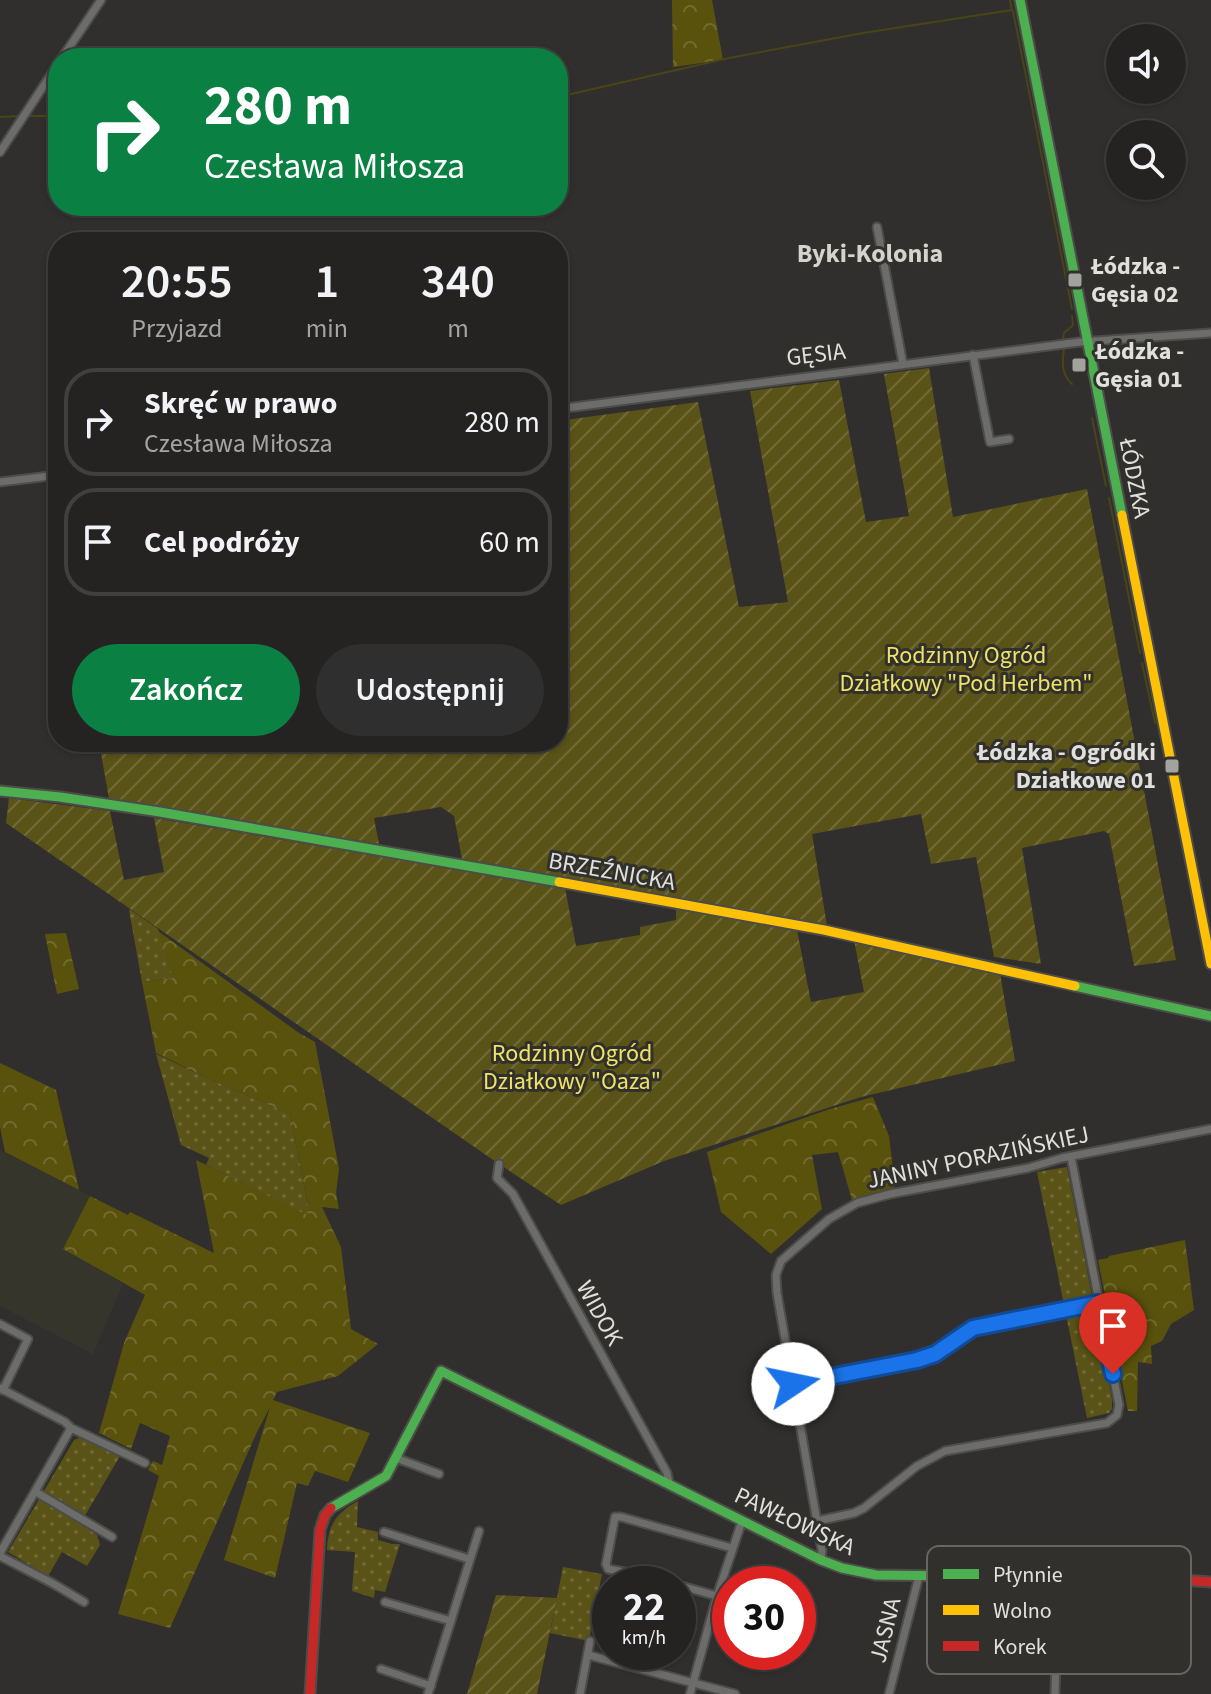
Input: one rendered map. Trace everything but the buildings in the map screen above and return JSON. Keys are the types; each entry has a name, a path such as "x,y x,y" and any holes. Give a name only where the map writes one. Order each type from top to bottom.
{"street":[{"path":"69,48 101,0"},
{"name":"ŁÓDZKA","path":"1020,0 1084,342 1211,964"},
{"path":"0,152 48,79"},
{"path":"877,227 903,364"},
{"name":"GĘSIA","path":"568,408 1084,342 1211,333"},
{"path":"973,355 990,442 1009,439"},
{"path":"0,482 48,476"},
{"name":"BRZEŹNICKA","path":"0,791 160,812 824,930 1211,1016"},
{"name":"JANINY PORAZIŃSKIEJ","path":"793,1384 777,1293 777,1270 785,1257 829,1219 857,1203 890,1194 1211,1129"},
{"path":"817,1521 864,1508 917,1466 945,1451 1107,1423 1117,1415 1119,1405 1071,1157"},
{"name":"WIDOK","path":"499,1164 497,1178 513,1194 667,1473 669,1483"},
{"path":"821,1560 823,1553 793,1384 917,1360 935,1354 973,1328 1098,1303"},
{"path":"0,1324 28,1339 1,1389 71,1428 145,1463"},
{"name":"PAWŁOWSKA","path":"396,1458 441,1371 821,1560 876,1575 927,1576"},
{"path":"71,1428 0,1554 84,1602"},
{"path":"310,1694 322,1522 325,1515 332,1507 386,1476 396,1458 439,1474"},
{"path":"36,1492 112,1537"},
{"path":"607,1566 613,1523 618,1516 732,1548"},
{"path":"726,1566 742,1521"},
{"path":"381,1669 430,1690 479,1531"},
{"path":"384,1532 469,1559"},
{"name":"JASNA","path":"889,1694 919,1576"},
{"name":"PAWŁOWSKA","path":"1191,1581 1211,1582"},
{"path":"385,1602 451,1621"},
{"path":"690,1694 712,1614"},
{"path":"580,1694 590,1641"},
{"path":"588,1655 735,1694"},
{"path":"1055,1694 1056,1674"}],"shaded area":[{"path":"0,1150 90,1196 63,1249 123,1284 93,1354 0,1306"}],"green space":[{"path":"672,0 712,0 723,60 673,67"},
{"name":"Rodzinny Ogród Działkowy \"Pod Herbem\"","path":"929,368 953,517 1087,489 1176,960 1134,966 1109,834 1104,831 1022,848 1041,964 994,957 976,857 931,864 921,814 812,834 827,926 462,859 454,816 441,807 374,818 379,844 109,799 101,752 568,752 568,420 698,402 739,607 788,602 750,391 839,380 866,522 909,516 884,374"},
{"name":"Rodzinny Ogród Działkowy \"Oaza\"","path":"9,798 110,811 124,880 164,872 154,818 565,888 576,946 640,935 640,927 676,920 676,908 797,930 811,1002 864,992 854,940 1000,973 1015,1061 861,1097 664,1161 561,1205 6,823"},
{"path":"129,910 158,929 173,978 142,982"},
{"path":"158,931 315,1042 339,1169 336,1193 339,1209 322,1207 341,1247 351,1329 378,1344 338,1376 277,1392 273,1400 370,1433 348,1482 315,1471 308,1486 297,1483 275,1578 224,1560 270,1407 170,1628 118,1614 159,1476 148,1470 153,1461 162,1465 170,1436 140,1423 131,1449 99,1433 124,1343 145,1295 63,1249 90,1196 214,1253 196,1160 307,1215 308,1206 290,1114 156,1053 142,982 173,978"},
{"path":"66,933 79,989 57,994 45,934"},
{"path":"156,1054 290,1114 308,1216 206,1165 209,1158 181,1145"},
{"path":"0,1063 56,1090 79,1190 5,1152 0,1127"},
{"path":"873,1097 889,1136 895,1187 852,1200 838,1152 812,1155 822,1209 771,1254 721,1212 707,1152"},
{"path":"1067,1167 1112,1399 1109,1413 1087,1418 1037,1172"},
{"path":"1185,1240 1194,1310 1171,1324 1162,1341 1151,1346 1152,1364 1138,1362 1137,1411 1128,1411 1098,1260"},
{"path":"82,1437 120,1456 80,1524 97,1535 100,1545 87,1566 62,1552 48,1576 8,1552 74,1440"},
{"path":"358,1501 357,1527 378,1532 378,1540 400,1544 385,1592 375,1590 374,1598 352,1591 355,1552 327,1550 329,1533 335,1521"},
{"path":"563,1567 592,1572 589,1641 550,1633"},
{"path":"496,1595 557,1598 537,1694 467,1694"}],"waterway":[{"path":"568,95 729,58 1012,10 1010,0"},
{"path":"1013,11 1072,309"},
{"path":"0,117 21,116"},
{"path":"27,116 48,116"},
{"path":"1063,338 1073,325 1072,316"},
{"path":"1064,349 1064,372 1072,384"},
{"path":"1092,418 1106,486"},
{"path":"1109,498 1140,653"},
{"path":"1142,663 1155,723"}],"traffic: fast":[{"path":"1020,0 1122,515"},
{"path":"0,791 160,812 559,882"},
{"path":"1075,986 1211,1016"},
{"path":"331,1508 386,1476 441,1371 821,1560 876,1575 927,1576"}],"traffic: slow":[{"path":"1122,515 1211,964"},
{"path":"559,882 824,930 1075,986"}],"traffic: jam":[{"path":"310,1694 320,1530 331,1508"},
{"path":"1191,1581 1211,1582"}],"place":[{"name":"Łódzka - Gęsia 02","path":"1075,280"},
{"name":"Łódzka - Gęsia 01","path":"1079,365"},
{"name":"Łódzka - Ogródki Działkowe 01","path":"1172,766"}],"district":[{"name":"Byki-Kolonia","path":"870,253"}],"route":[{"path":"793,1384 917,1360 935,1354 973,1328 1098,1303 1113,1374"}]}
